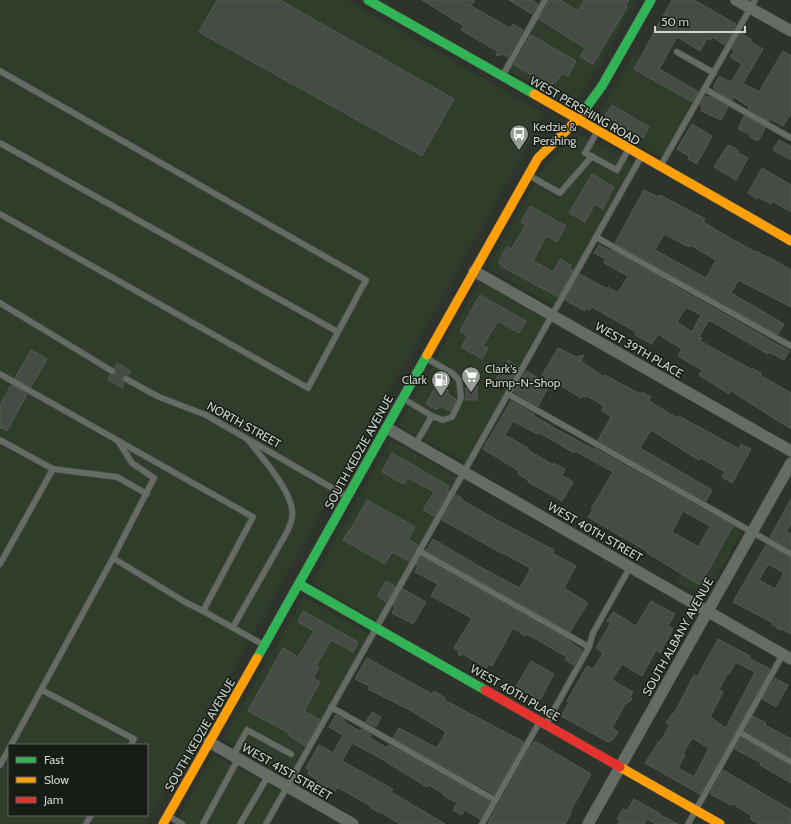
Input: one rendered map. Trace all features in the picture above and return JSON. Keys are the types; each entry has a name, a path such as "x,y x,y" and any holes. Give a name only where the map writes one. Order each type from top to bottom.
{"street":[{"name":"WEST PERSHING ROAD","path":"368,0 597,132 791,241"},
{"name":"SOUTH KEDZIE AVENUE","path":"165,820 538,158 577,120 602,86 651,0"},
{"path":"736,0 753,4 791,31"},
{"name":"WEST 39TH PLACE","path":"474,271 791,451"},
{"name":"WEST 40TH STREET","path":"386,428 787,657"},
{"name":"SOUTH ALBANY AVENUE","path":"588,824 791,463"},
{"name":"WEST 40TH PLACE","path":"299,584 720,824"},
{"name":"WEST 41ST STREET","path":"209,742 353,824"}],"lane":[{"path":"502,77 545,0"},
{"path":"660,167 753,4"},
{"path":"677,52 714,73"},
{"path":"0,71 366,280 308,388 0,214"},
{"path":"705,89 791,138"},
{"path":"597,132 585,153 617,170 629,150"},
{"path":"0,143 338,332"},
{"path":"529,175 560,193 592,156"},
{"path":"266,824 641,157"},
{"path":"596,236 791,346"},
{"path":"0,303 112,371"},
{"path":"403,399 432,416 442,420 452,417 461,398 456,377 426,358"},
{"path":"0,374 253,517 204,611"},
{"name":"NORTH STREET","path":"126,379 159,396 206,415 348,497"},
{"path":"508,394 791,554"},
{"path":"415,445 432,416"},
{"path":"233,627 287,532 293,516 291,503 285,489 246,438"},
{"path":"0,440 52,469 117,477 146,494"},
{"path":"12,744 113,558 154,478 132,463 117,440"},
{"path":"0,564 52,469"},
{"path":"419,551 589,647"},
{"path":"113,558 185,602 264,645"},
{"path":"482,824 495,800 589,647 594,633 630,567"},
{"path":"688,824 739,732 787,657"},
{"path":"42,690 134,739 132,744"},
{"path":"331,708 495,800"},
{"path":"203,824 248,730 291,754"},
{"path":"739,732 791,762"},
{"path":"0,765 8,751"},
{"path":"240,824 268,776"},
{"path":"165,820 182,824"}],"shaded area":[{"path":"0,0 347,0 545,114 146,824 0,824"},
{"path":"545,0 636,0 574,107 506,69"},
{"path":"634,53 703,92 665,159 597,120"},
{"path":"576,133 636,166 556,307 488,268 543,169"},
{"path":"480,282 549,321 468,464 399,425"},
{"path":"391,440 460,479 379,622 312,583"},
{"path":"716,511 744,527 705,598 677,582"},
{"path":"304,597 372,636 292,777 223,739"},
{"path":"214,754 283,793 266,824 175,824"}],"building":[{"path":"217,0 280,0 454,99 422,156 199,32"},
{"path":"422,0 475,0 471,6 510,28 513,24 523,30 508,57 503,54 497,56 497,51 461,30 464,26"},
{"path":"509,0 532,0 538,4 532,14"},
{"path":"550,0 560,0 578,11 584,0 629,0 625,6 627,7 593,64 580,57 585,48 539,19"},
{"path":"672,0 694,0 736,24 725,45 712,37 711,40 707,38 700,51 677,37 659,69 698,92 692,102 634,69"},
{"path":"741,33 752,40 751,42 763,49 743,83 759,92 783,51 791,56 791,113 783,126 770,119 769,121 748,109 749,107 734,97 732,100 713,88 719,76 731,82 742,64 730,57 734,51 732,49"},
{"path":"531,35 576,61 568,76 562,73 556,82 549,85 514,65"},
{"path":"705,96 708,98 709,96 728,107 721,120 701,111 702,107 700,106"},
{"path":"612,105 649,127 643,138 605,116"},
{"path":"744,116 765,128 759,140 755,140 749,136 750,134 738,129"},
{"path":"692,124 712,136 697,164 688,159 689,156 677,149"},
{"path":"779,140 791,147 791,160 773,150"},
{"path":"727,146 731,146 739,151 738,153 748,158 736,180 714,167"},
{"path":"762,168 791,185 791,212 772,201 771,204 758,197 757,199 748,193"},
{"path":"592,174 614,187 603,209 595,204 585,222 569,213"},
{"path":"644,190 658,197 660,195 705,219 703,222 730,238 791,270 791,307 738,280 731,293 784,324 778,334 615,243","holes":["664,234 689,247 690,245 716,260 706,278 655,250"]},
{"path":"530,206 566,226 557,242 546,236 533,261 553,272 560,259 571,265 569,268 573,270 558,297 501,266 499,261 507,247 511,249 526,225 521,222"},
{"path":"599,245 610,251 611,250 789,351 784,360 769,352 768,354 709,320 699,337 702,338 700,341 761,373 760,375 791,393 791,429 731,391 729,394 699,375 702,370 678,356 682,349 658,334 652,344 635,335 636,332 592,307 590,310 586,308 585,311 565,300 580,274 607,289 608,287 618,293 628,276 604,263 606,259 594,253","holes":["686,307 701,315 692,332 677,322"]},
{"path":"480,295 526,321 519,333 498,321 483,346 488,348 482,359 461,347 468,336 460,331"},
{"path":"558,348 576,357 584,355 581,361 604,377 605,375 640,394 642,392 651,397 649,401 677,418 679,416 739,449 741,444 751,449 732,483 722,477 725,472 701,458 699,460 651,430 640,448 712,490 706,501 598,440 611,417 601,410 604,406 587,396 583,396 581,398 552,380 538,406 514,392 526,371 540,379"},
{"path":"31,350 47,359 31,387 15,378"},
{"path":"508,360 518,367 506,388 495,381"},
{"path":"117,363 131,371 128,375 124,375 122,377 122,381 124,383 122,388 108,380 110,375 114,375 116,373 115,368"},
{"name":"Clark","path":"437,384 447,389 449,395 456,399 450,411 442,407 435,409 426,404"},
{"path":"11,385 27,394 7,431 0,427 0,406"},
{"name":"Clark's Pump-N-Shop","path":"477,386 477,400 466,400 466,387"},
{"path":"511,401 556,429 593,449 594,448 733,526 700,585 647,553 648,552 588,517 593,510 591,509 613,472 575,451 574,453 538,432 537,434 513,421 505,435 553,465 554,463 565,469 562,475 573,482 562,501 528,482 528,480 518,474 519,471 483,449","holes":["683,511 710,526 699,547 672,532"]},
{"path":"392,453 449,486 447,490 449,490 434,516 423,510 434,492 408,478 404,484 382,472"},
{"path":"456,495 495,519 554,550 552,553 576,566 564,588 588,603 570,632 425,550 427,550 433,539 482,568 520,588 530,568 442,520"},
{"path":"791,499 791,524 786,531 791,534 791,549 770,537"},
{"path":"367,500 415,527 408,539 418,545 409,561 392,552 385,564 343,540 349,530 350,531"},
{"path":"766,545 791,558 791,634 781,628 781,630 772,625 773,623 733,602","holes":["768,564 784,573 775,589 759,580"]},
{"path":"421,557 566,639 582,650 574,665 565,660 567,657 527,634 525,636 513,628 492,666 489,664 486,668 463,654 459,656 458,650 454,648 472,618 431,596 438,584 415,572 418,566 416,565"},
{"path":"386,581 395,586 386,602 377,596"},
{"path":"403,589 426,602 413,624 392,613 395,607 393,606"},
{"path":"651,601 675,614 668,626 673,629 660,653 656,650 642,676 622,664 612,680 633,692 630,697 632,699 625,704 612,728 618,732 613,740 608,742 561,716 569,702 567,701 587,666 593,669 603,653 596,648 611,623 607,621 613,612 636,626"},
{"path":"303,611 358,642 353,652 331,640 316,666 319,668 313,678 320,682 304,711 320,720 305,746 288,735 289,733 248,711 283,648 298,657 314,631 298,622"},
{"path":"718,639 750,656 749,658 770,669 700,794 645,763 670,725 666,723 672,714 674,714 694,675 697,677","holes":["736,662 755,672 726,728 710,717 723,692 719,689","692,738 709,748 694,777 678,768 685,755 683,754"]},
{"path":"367,658 432,694 434,691 445,698 444,700 524,742 494,794 393,738 399,728 437,748 446,732 408,709 368,689 369,686 355,679"},
{"path":"531,661 554,674 540,700 516,687"},
{"path":"775,678 788,685 776,707 762,699"},
{"path":"372,712 381,717 376,727 366,722"},
{"path":"336,715 345,720 344,722 360,731 362,729 371,735 370,738 387,748 389,745 490,802 480,819 465,810 462,815 453,810 457,803 443,795 444,794 429,785 427,787 380,758 352,743 342,761 393,789 391,792 445,824 400,824 337,787 335,791 328,786 326,789 316,784 318,780 308,774 310,771 306,768 319,745 333,753 343,735 329,727"},
{"path":"753,716 766,723 765,725 791,739 791,757 745,731"},
{"path":"741,738 791,766 791,783 760,765 761,763 735,749"},
{"path":"535,741 591,774 565,824 488,823 531,746"},
{"path":"723,770 791,810 791,824 759,824 750,819 752,817 750,815 732,803 731,805 710,794"},
{"path":"634,799 678,824 656,824 647,819 644,824 618,824 620,820 617,819 623,809 627,811"}],"traffic: fast":[{"path":"368,0 534,94"},
{"path":"583,112 602,86 651,0"},
{"path":"257,658 427,355"},
{"path":"299,584 485,690"}],"traffic: slow":[{"path":"534,94 791,241"},
{"path":"427,355 538,158 577,120 583,112"},
{"path":"163,824 257,658"},
{"path":"620,767 720,824"}],"traffic: jam":[{"path":"485,690 620,767"}],"place":[{"name":"Kedzie & Pershing","path":"519,151"},
{"name":"Clark's Pump-N-Shop","path":"471,393"},
{"name":"Clark","path":"441,397"}]}
